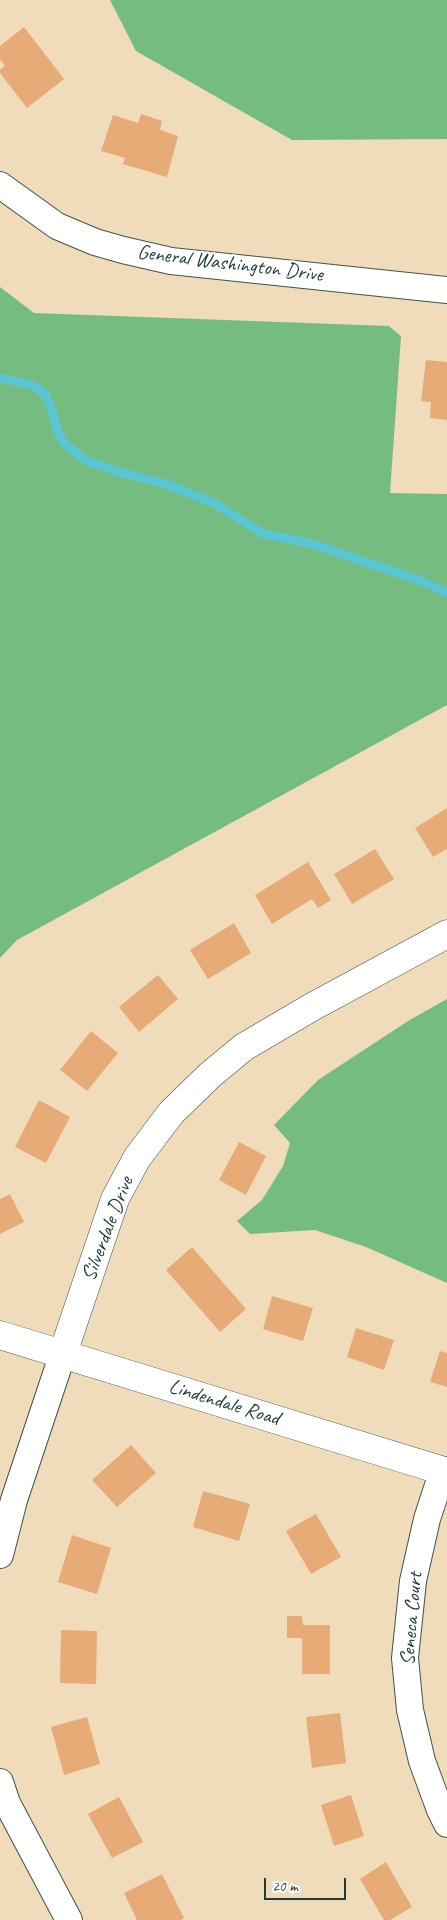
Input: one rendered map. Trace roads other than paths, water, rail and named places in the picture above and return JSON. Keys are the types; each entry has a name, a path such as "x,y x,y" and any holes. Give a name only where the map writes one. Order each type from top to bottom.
{"street":[{"name":"General Washington Drive","path":"0,185 57,226 95,242 123,250 171,261 447,290"},
{"name":"Silverdale Drive","path":"0,1555 14,1500 115,1199 137,1158 171,1113 210,1075 244,1047 312,1007 447,934"},
{"name":"Lindendale Road","path":"0,1335 445,1471"},
{"name":"Seneca Court","path":"445,1471 427,1519 413,1581 405,1658 410,1710 422,1761 447,1824"},
{"path":"0,1782 6,1803 69,1920"}],"waterway":[{"path":"0,378 32,385 44,393 52,410 57,430 64,443 87,461 122,473 166,484 212,502 264,534 313,544 421,581 447,593"}]}
